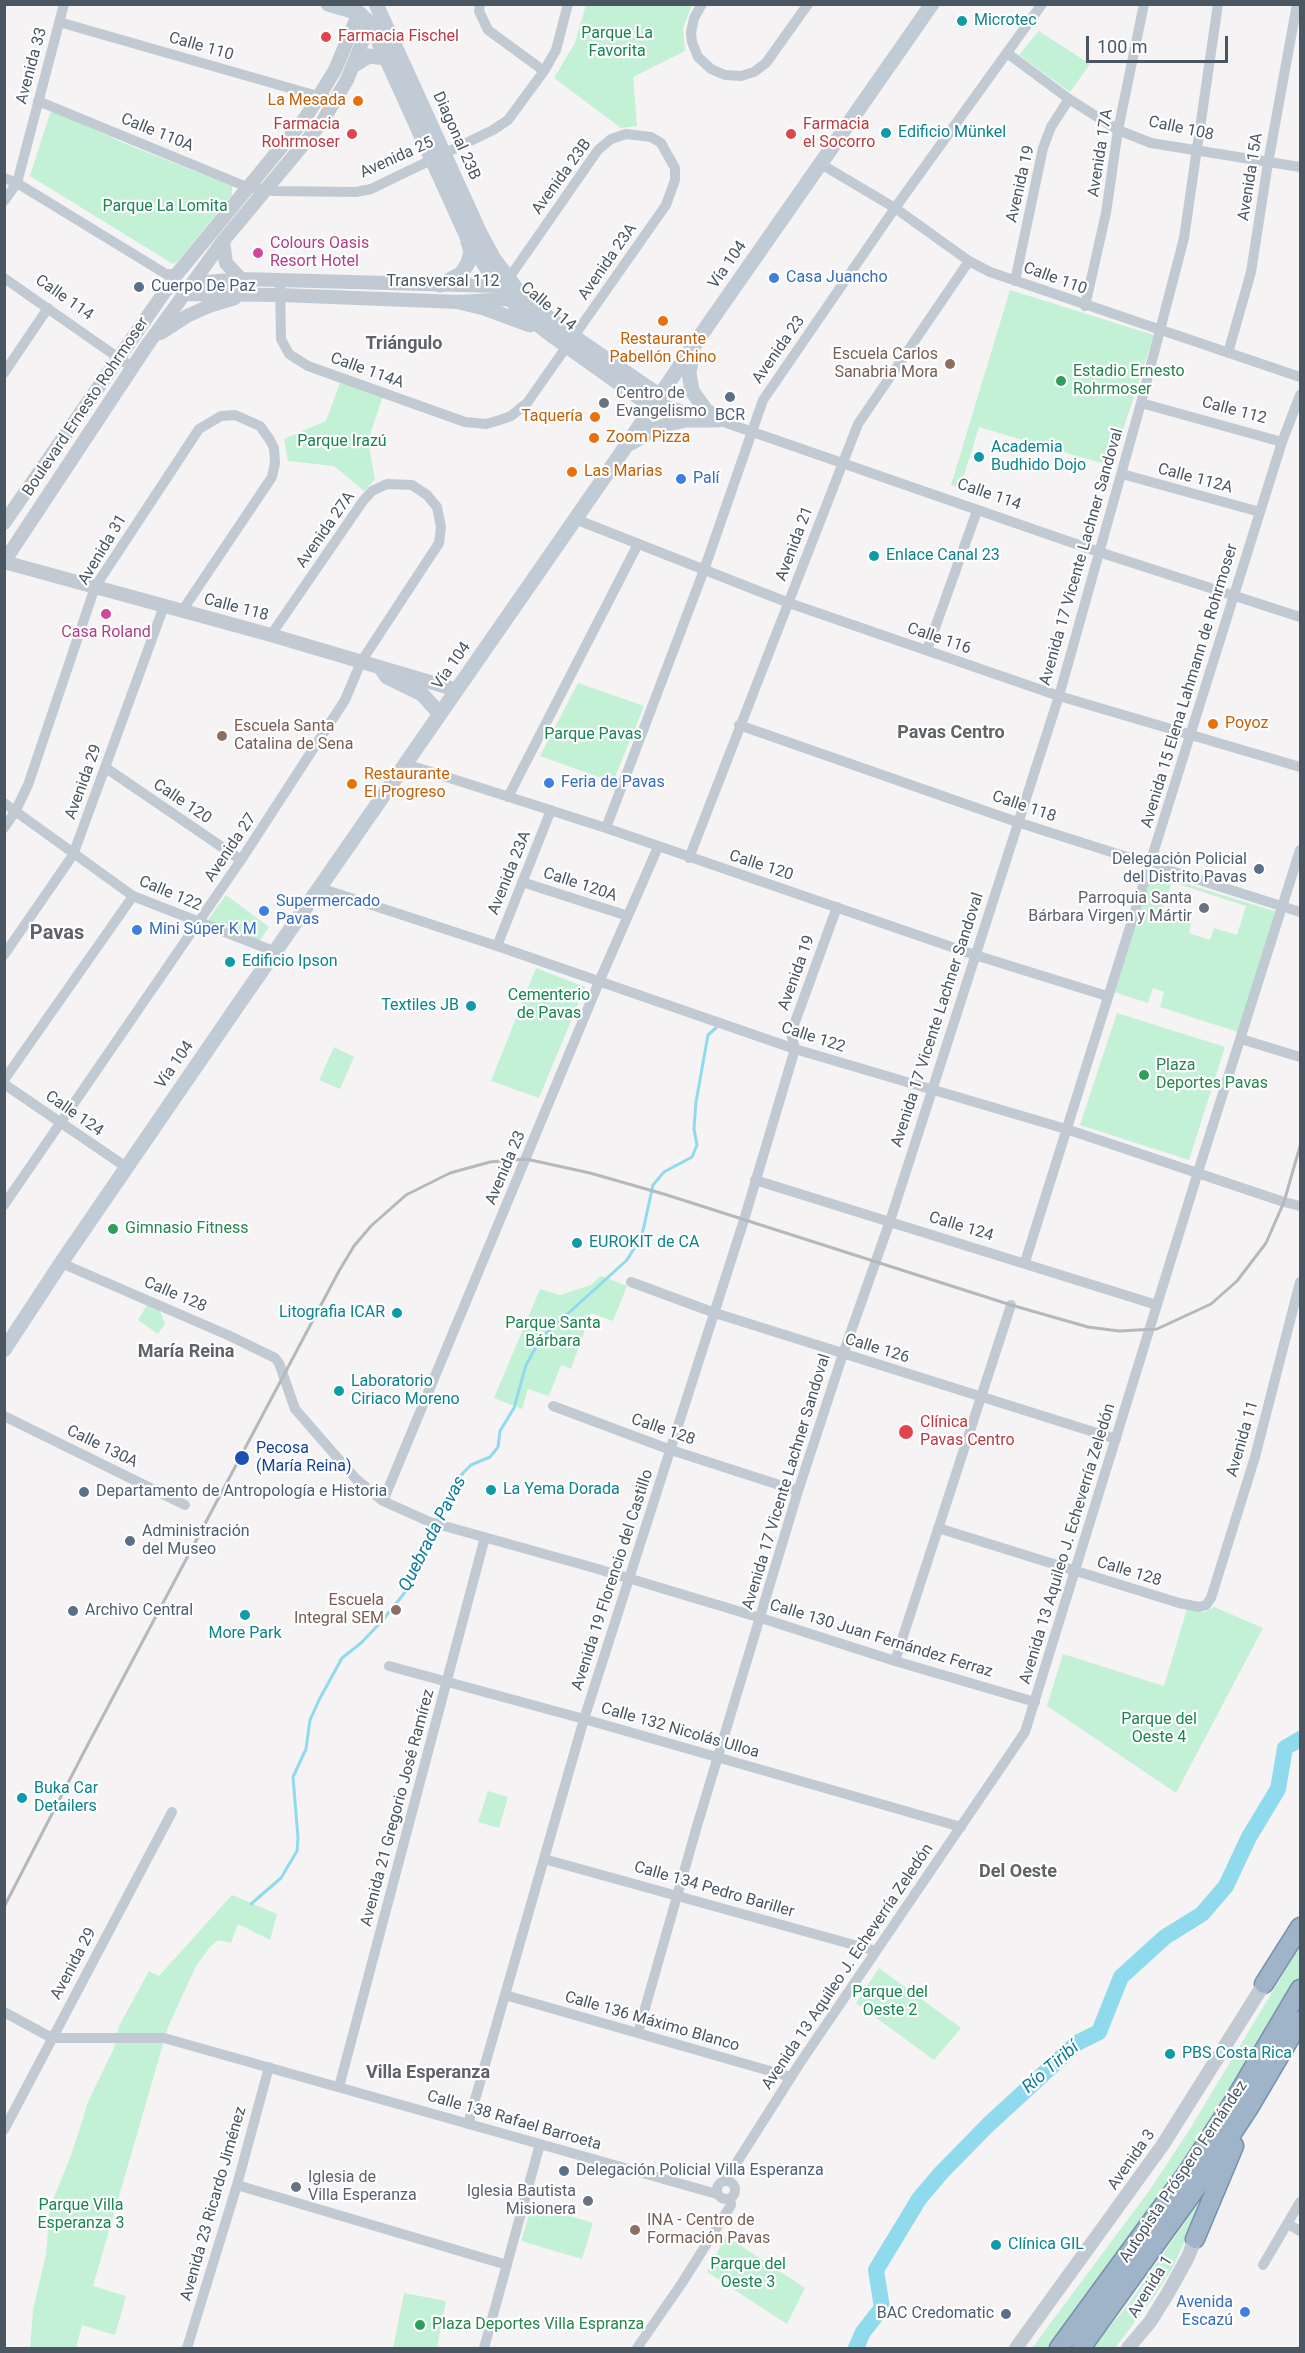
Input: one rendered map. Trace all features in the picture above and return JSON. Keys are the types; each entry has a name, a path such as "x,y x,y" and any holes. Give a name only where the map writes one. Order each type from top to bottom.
{"highway":[{"path":"1264,1984 1300,1928"},
{"name":"Autopista Próspero Fernández","path":"1059,2349 1187,2173 1232,2104 1300,1989"},
{"name":"Autopista Próspero Fernández","path":"1081,2349 1134,2277 1250,2106 1300,2021"},
{"path":"1195,2239 1250,2106"}],"main road":[{"path":"328,4 364,14"},
{"name":"Boulevard Ernesto Rohrmoser","path":"364,14 376,4"},
{"name":"Diagonal 23B","path":"376,4 438,157 468,239 503,282"},
{"path":"389,4 391,37"},
{"name":"Vía 104","path":"4,1350 126,1167 626,446 660,403 694,345 932,4"},
{"name":"Diagonal 23B","path":"364,14 438,157 495,259 503,282"},
{"path":"354,65 369,56 386,58"},
{"path":"440,285 461,274 468,263 471,251 468,239"},
{"name":"Calle 114","path":"503,282 513,295 534,307 565,340 660,403"},
{"path":"459,302 508,316 565,340"},
{"path":"694,345 690,361 690,383 698,401 718,420"},
{"path":"626,446 654,429 669,424 686,420 718,420"},
{"path":"381,668 387,677 422,694 440,714"}],"street":[{"name":"Avenida 33","path":"4,201 17,183 64,4"},
{"path":"480,4 479,10 488,30 544,71"},
{"name":"Avenida 25","path":"265,189 356,192 371,189 494,130 508,120 544,71 556,50 568,4"},
{"path":"702,4 694,18 692,42 698,57 711,69 725,75 741,76 754,72 766,63 808,4"},
{"name":"Avenida 23","path":"606,828 704,570 763,400 895,208 1042,4"},
{"name":"Avenida 17A","path":"1085,306 1106,213 1118,130 1144,4"},
{"name":"Avenida 17 Vicente Lachner Sandoval","path":"638,2033 676,1895 798,1491 890,1221 1059,696 1142,403 1184,238 1218,4"},
{"name":"Avenida 15A","path":"1228,353 1251,272 1297,4"},
{"name":"Boulevard Ernesto Rohrmoser","path":"4,562 148,344 223,241 322,122 354,65 364,14"},
{"name":"Boulevard Ernesto Rohrmoser","path":"4,523 119,357 171,277 306,117 320,96 364,14"},
{"name":"Calle 110","path":"59,22 335,101"},
{"name":"Calle 108","path":"1007,53 1070,99 1118,130 1151,143 1300,167"},
{"name":"Avenida 19","path":"1015,281 1043,148 1051,127 1070,99"},
{"name":"Calle 110A","path":"38,101 247,187 265,189"},
{"name":"Avenida 23B","path":"503,282 598,150 611,139 626,134 645,136 661,143"},
{"name":"Avenida 23A","path":"511,416 527,403 565,340 666,205 675,180 675,168 661,143"},
{"name":"Calle 110","path":"821,164 895,208 969,261 990,272 1300,377"},
{"path":"4,178 17,183 189,288"},
{"path":"223,241 226,263 241,279"},
{"name":"Avenida 21","path":"690,858 739,725 858,424 969,261"},
{"name":"Calle 114","path":"4,278 133,368"},
{"name":"Transversal 112","path":"189,288 241,279 440,285 503,282"},
{"name":"Calle 114A","path":"280,280 281,339 289,354 308,366 465,422 486,424 511,416"},
{"name":"Transversal 112","path":"189,288 256,294 459,302 513,295"},
{"path":"148,344 195,312 232,298 256,294"},
{"path":"4,373 48,308"},
{"name":"Avenida 15 Elena Lahmann de Rohrmoser","path":"1025,1262 1282,442 1300,395"},
{"name":"Calle 114","path":"660,403 718,420 977,511 1300,617"},
{"name":"Calle 112","path":"1142,403 1282,442"},
{"name":"Avenida 31","path":"4,828 15,812 28,784 95,587 199,429 221,416 235,415 260,426 274,448 275,463 272,477 182,611"},
{"name":"Calle 112A","path":"1122,474 1260,512"},
{"name":"Avenida 27A","path":"271,635 372,491 387,484 405,484 412,485 427,495"},
{"name":"Avenida 27","path":"4,1205 242,860 345,700 361,662 438,543 441,527 437,507 427,495"},
{"path":"927,650 977,511"},
{"name":"Calle 116","path":"575,519 789,603 1059,696 1191,733 1300,767"},
{"path":"508,796 638,544"},
{"name":"Calle 118","path":"4,562 271,635 457,690"},
{"name":"Avenida 29","path":"4,955 73,855 164,606"},
{"name":"Calle 118","path":"739,725 1017,822 1149,866 1300,912"},
{"name":"Calle 120","path":"406,764 606,828 975,955 1107,996"},
{"name":"Calle 120","path":"106,768 242,860"},
{"name":"Calle 122","path":"4,803 73,855 133,896 276,952"},
{"name":"Avenida 23A","path":"497,946 551,810"},
{"name":"Avenida 23","path":"383,1501 599,982 658,847"},
{"name":"Avenida 13 Aquileo J. Echeverría Zeledón","path":"726,2181 790,2077 1025,1732 1300,850"},
{"name":"Calle 120A","path":"522,882 628,916"},
{"name":"Calle 122","path":"320,888 497,946 795,1049 1066,1129 1300,1206"},
{"path":"4,1082 133,896"},
{"name":"Avenida 19","path":"795,1049 791,1033 837,907"},
{"path":"1241,1039 1300,1057"},
{"name":"Avenida 19 Florencio del Castillo","path":"468,2124 584,1719 715,1313 795,1049"},
{"name":"Calle 124","path":"4,1082 126,1167"},
{"name":"Calle 124","path":"755,1180 1025,1262 1157,1305"},
{"name":"Calle 128","path":"61,1263 230,1336 275,1358"},
{"name":"Calle 126","path":"631,1282 715,1313 1116,1439"},
{"name":"Avenida 11","path":"1208,1603 1255,1457 1300,1282"},
{"path":"895,1661 1011,1305"},
{"name":"Calle 130 Juan Fernández Ferraz","path":"275,1358 296,1409 356,1479 383,1501 430,1522 761,1617 895,1661 1035,1702"},
{"name":"Calle 128","path":"553,1406 671,1450 798,1491"},
{"name":"Calle 130A","path":"4,1416 185,1505"},
{"name":"Calle 128","path":"938,1528 1179,1603 1199,1607 1208,1603"},
{"name":"Avenida 21 Gregorio José Ramírez","path":"339,2087 485,1537"},
{"name":"Calle 132 Nicolás Ulloa","path":"389,1666 584,1719 961,1827"},
{"name":"Avenida 29","path":"4,2130 172,1812"},
{"name":"Calle 134 Pedro Bariller","path":"544,1859 876,1951"},
{"name":"Avenida 3","path":"1016,2349 1169,2136 1264,1984"},
{"name":"Calle 136 Máximo Blanco","path":"505,1995 790,2077"},
{"path":"4,2012 52,2038"},
{"name":"Calle 138 Rafael Barroeta","path":"52,2038 164,2038 717,2194"},
{"name":"Avenida 23 Ricardo Jiménez","path":"187,2349 237,2185 269,2067"},
{"path":"484,2349 540,2144"},
{"path":"726,2181 731,2182 735,2188 730,2198 724,2199 717,2194 718,2185 726,2181"},
{"path":"237,2185 507,2265"},
{"path":"637,2349 731,2205 730,2198"},
{"path":"1263,2265 1300,2202"},
{"path":"1288,2224 1300,2231"},
{"name":"Avenida 1","path":"1128,2349 1150,2322 1188,2257 1195,2239"}],"green space":[{"name":"Parque La Favorita","path":"586,5 692,5 683,28 685,51 633,77 637,126 621,128 554,78 575,43"},
{"path":"1039,31 1090,64 1070,92 1019,55"},
{"name":"Parque La Lomita","path":"54,111 126,144 232,186 232,195 178,261 173,264 30,176 50,113"},
{"name":"Estadio Ernesto Rohrmoser","path":"1010,290 1154,335 1111,466 979,427 960,488 951,485"},
{"name":"Parque Irazú","path":"340,383 383,396 368,441 375,479 364,491 334,466 288,461 284,439 326,421"},
{"name":"Parque Pavas","path":"578,683 644,706 613,782 540,756"},
{"path":"1152,873 1277,912 1238,1032 1160,1007 1164,992 1153,988 1148,1003 1114,992","holes":["1172,882 1246,906 1237,935 1214,928 1210,940 1189,933 1192,920 1162,911"]},
{"path":"226,895 269,927 259,942 207,921"},
{"name":"Cementerio de Pavas","path":"536,968 585,987 539,1098 491,1081"},
{"name":"Plaza Deportes Pavas","path":"1117,1013 1225,1047 1189,1160 1080,1125"},
{"path":"334,1047 354,1057 340,1089 319,1080"},
{"name":"Parque Santa Bárbara","path":"601,1276 627,1286 613,1321 591,1313 571,1369 561,1365 549,1396 528,1389 522,1409 494,1398 540,1289 560,1295 591,1285"},
{"path":"147,1305 160,1311 165,1324 158,1334 138,1320"},
{"name":"Parque del Oeste 4","path":"1214,1607 1263,1628 1176,1793 1047,1706 1063,1654 1164,1686 1187,1609 1204,1612"},
{"path":"488,1791 508,1797 499,1828 478,1822"},
{"name":"Parque Villa Esperanza 3","path":"232,1895 277,1914 270,1940 238,1924 231,1943 218,1940 210,1947 196,1966 168,2027 93,2286 126,2296 115,2335 82,2325 76,2348 30,2348 33,2310 46,2254 50,2207 72,2153 88,2102 114,2048 119,2026 149,1971 159,1976"},
{"path":"1300,1939 1300,1977 1203,2142 1052,2348 1032,2348 1149,2191 1188,2132 1294,1956"},
{"name":"Parque del Oeste 2","path":"879,1968 961,2028 934,2060 856,2003"},
{"path":"1204,2194 1173,2267 1156,2294 1115,2348 1092,2348 1131,2301"},
{"path":"532,2205 593,2223 582,2259 521,2241"},
{"name":"Parque del Oeste 3","path":"726,2236 805,2288 787,2324 707,2272"},
{"name":"Plaza Deportes Villa Espranza","path":"404,2293 446,2301 437,2348 393,2348"}],"waterway":[{"name":"Quebrada Pavas","path":"437,1520 454,1484 463,1473 471,1465 490,1457 498,1447 500,1431 514,1408 526,1365 541,1338 627,1260 642,1235 653,1185 664,1172 692,1157 697,1145 694,1129 696,1102 708,1035 716,1028"},
{"name":"Quebrada Pavas","path":"251,1904 281,1878 297,1851 293,1777 306,1749 310,1720 319,1700 342,1658 361,1643 406,1591 435,1527"},
{"name":"Río Tiribí","path":"856,2348 863,2332 882,2308 876,2270 919,2199 988,2125 1077,2043 1099,2032 1121,1977 1165,1937 1202,1914 1226,1886 1249,1837 1278,1789 1285,1748 1300,1739"}],"railway":[{"path":"4,1907 339,1271 354,1246 371,1226 406,1195 450,1173 490,1162 526,1159 590,1173 667,1195 1011,1305 1088,1327 1119,1331 1157,1329 1211,1304 1237,1281 1266,1243 1284,1202 1300,1146"}],"place":[{"name":"Microtec","path":"962,21"},
{"name":"Farmacia Fischel","path":"326,37"},
{"name":"La Mesada","path":"358,101"},
{"name":"Edificio Münkel","path":"886,133"},
{"name":"Farmacia Rohrmoser","path":"352,134"},
{"name":"Farmacia el Socorro","path":"791,134"},
{"name":"Colours Oasis Resort Hotel","path":"258,253"},
{"name":"Casa Juancho","path":"774,278"},
{"name":"Cuerpo De Paz","path":"139,287"},
{"name":"Restaurante Pabellón Chino","path":"663,321"},
{"name":"Escuela Carlos Sanabria Mora","path":"950,364"},
{"name":"Estadio Ernesto Rohrmoser","path":"1061,381"},
{"name":"BCR","path":"730,397"},
{"name":"Centro de Evangelismo","path":"604,403"},
{"name":"Taquería","path":"595,417"},
{"name":"Zoom Pizza","path":"594,438"},
{"name":"Academia Budhido Dojo","path":"979,457"},
{"name":"Las Marias","path":"572,472"},
{"name":"Palí","path":"681,479"},
{"name":"Enlace Canal 23","path":"874,556"},
{"name":"Casa Roland","path":"106,614"},
{"name":"Poyoz","path":"1213,724"},
{"name":"Escuela Santa Catalina de Sena","path":"222,736"},
{"name":"Feria de Pavas","path":"549,783"},
{"name":"Restaurante El Progreso","path":"352,784"},
{"name":"Delegación Policial del Distrito Pavas","path":"1259,869"},
{"name":"Parroquia Santa Bárbara Virgen y Mártir","path":"1204,908"},
{"name":"Supermercado Pavas","path":"264,911"},
{"name":"Mini Súper K M","path":"137,930"},
{"name":"Edificio Ipson","path":"230,962"},
{"name":"Textiles JB","path":"471,1006"},
{"name":"Plaza Deportes Pavas","path":"1144,1075"},
{"name":"Gimnasio Fitness","path":"113,1229"},
{"name":"EUROKIT de CA","path":"577,1243"},
{"name":"Litografia ICAR","path":"397,1313"},
{"name":"Laboratorio Ciriaco Moreno","path":"339,1391"},
{"name":"Clínica Pavas Centro","path":"906,1432"},
{"name":"Pecosa (María Reina)","path":"242,1458"},
{"name":"La Yema Dorada","path":"491,1490"},
{"name":"Departamento de Antropología e Historia","path":"84,1492"},
{"name":"Administración del Museo","path":"130,1541"},
{"name":"Escuela Integral SEM","path":"396,1610"},
{"name":"Archivo Central","path":"73,1611"},
{"name":"More Park","path":"245,1615"},
{"name":"Buka Car Detailers","path":"22,1798"},
{"name":"PBS Costa Rica","path":"1170,2054"},
{"name":"Delegación Policial Villa Esperanza","path":"564,2171"},
{"name":"Iglesia de Villa Esperanza","path":"296,2187"},
{"name":"Iglesia Bautista Misionera","path":"588,2201"},
{"name":"INA - Centro de Formación Pavas","path":"635,2230"},
{"name":"Clínica GIL","path":"996,2245"},
{"name":"Avenida Escazú","path":"1245,2312"},
{"name":"BAC Credomatic","path":"1006,2314"},
{"name":"Plaza Deportes Villa Espranza","path":"420,2325"}],"district":[{"name":"Triángulo","path":"404,344"},
{"name":"Pavas Centro","path":"951,733"},
{"name":"Pavas","path":"57,934"},
{"name":"María Reina","path":"186,1352"},
{"name":"Del Oeste","path":"1018,1872"},
{"name":"Villa Esperanza","path":"428,2073"}]}
